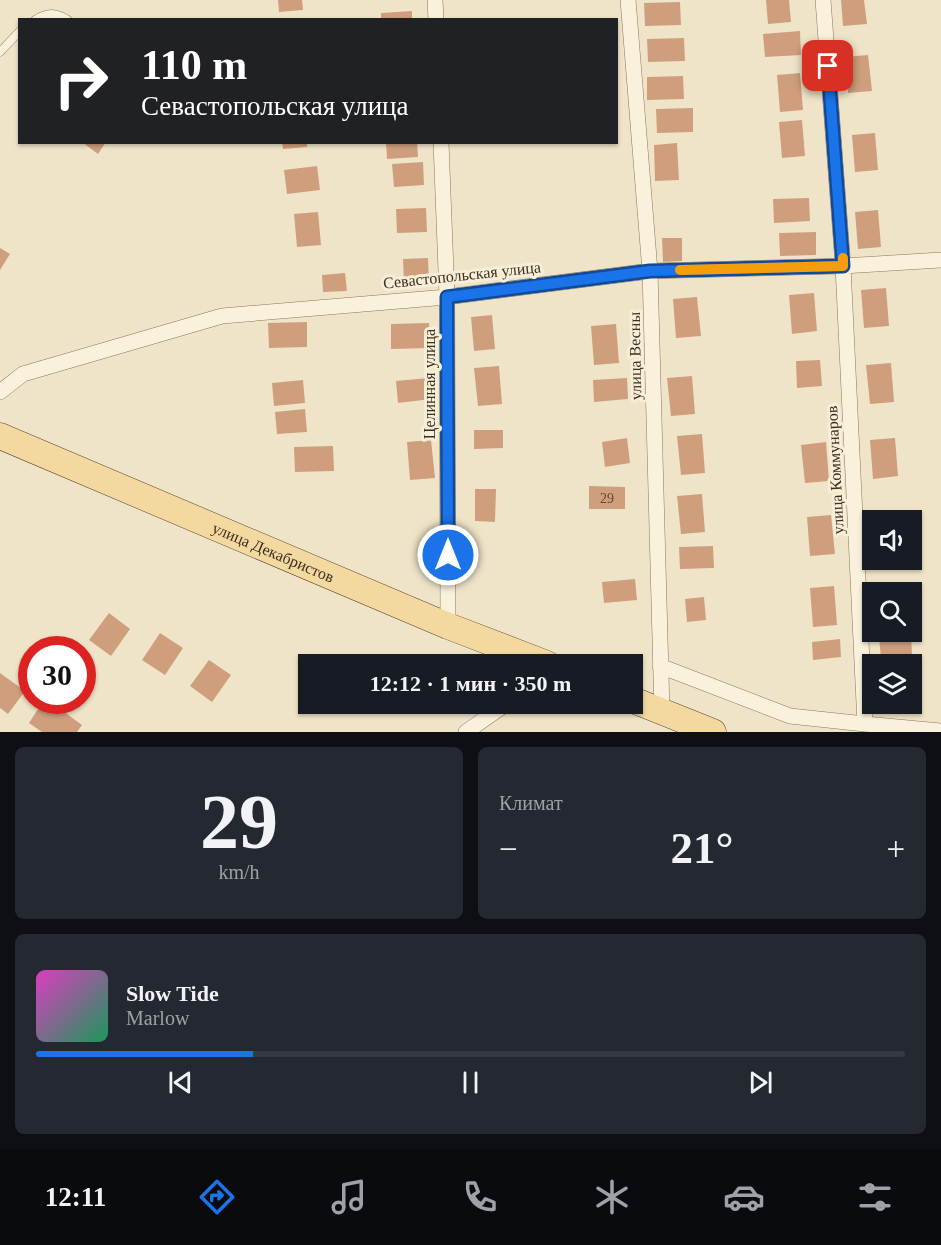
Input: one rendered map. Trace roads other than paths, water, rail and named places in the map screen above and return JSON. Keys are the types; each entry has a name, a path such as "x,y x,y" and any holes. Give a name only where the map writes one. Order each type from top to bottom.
{"main road":[{"name":"улица Декабристов","path":"0,436 448,626 521,654"},
{"path":"643,703 713,732"}],"street":[{"path":"435,0 436,18"},
{"name":"улица Весны","path":"628,0 650,271 662,712"},
{"name":"улица Коммунаров","path":"823,0 843,266 866,724"},
{"name":"Целинная улица","path":"441,144 447,297 448,626"},
{"name":"Севастопольская улица","path":"0,392 23,374 222,316 447,297 650,271 843,266 941,260"},
{"path":"660,666 790,716 941,731"},
{"path":"466,732 492,714"}],"lane":[{"path":"38,18 43,15 59,14 65,18"},
{"path":"0,52 18,33"}]}
